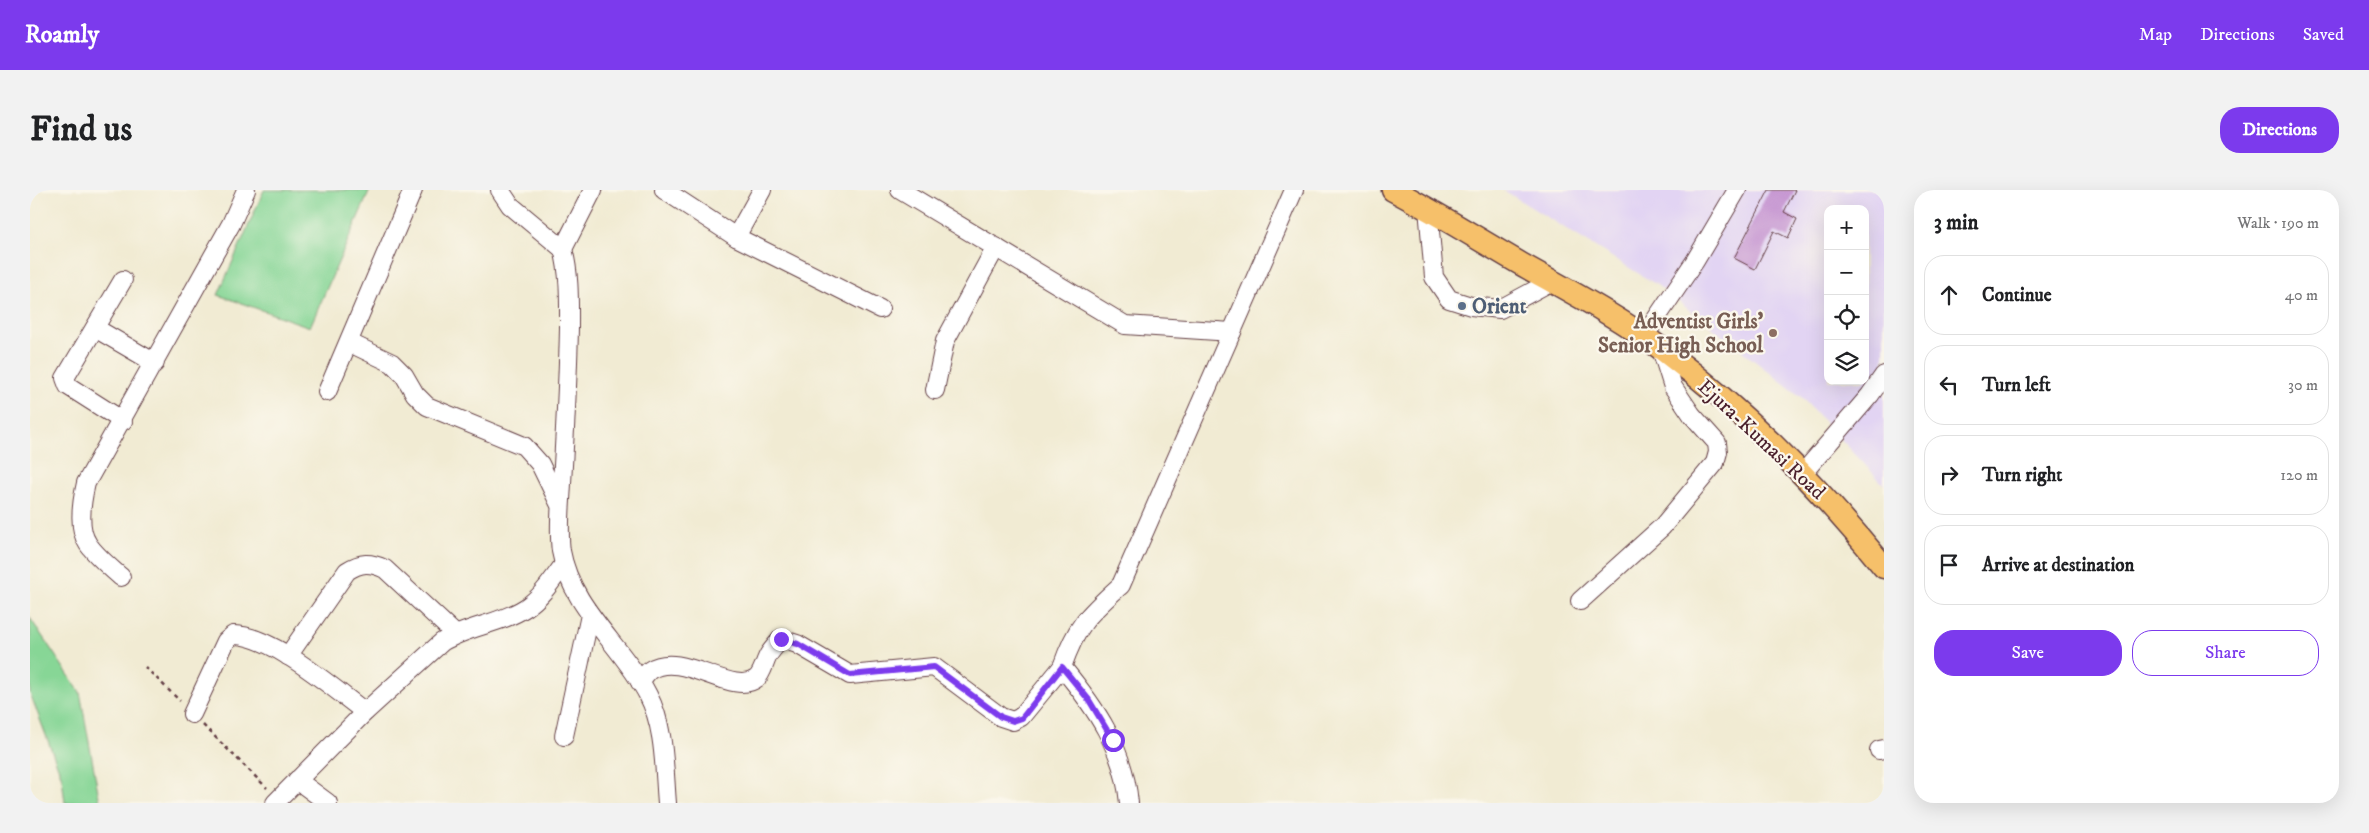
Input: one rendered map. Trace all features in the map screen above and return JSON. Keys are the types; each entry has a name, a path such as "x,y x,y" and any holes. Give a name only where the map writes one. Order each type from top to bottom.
{"main road":[{"name":"Ejura-Kumasi Road","path":"1393,190 1428,208 1552,281 1652,343 1710,388 1803,473 1884,567"}],"street":[{"path":"121,577 88,544 83,534 82,498 86,483 123,421 231,224 246,190"},
{"path":"327,392 350,343 413,190"},
{"path":"500,190 510,205 563,249 568,273 569,328 560,540 564,564 590,615 624,656 649,697 662,745 667,803"},
{"path":"563,249 593,190"},
{"path":"664,190 736,237 880,309"},
{"path":"736,237 762,190"},
{"path":"900,190 1125,325 1232,332"},
{"path":"640,682 650,670 668,664 691,668 724,680 746,682 757,677 770,652 781,639 798,644 850,675 934,667 1001,717 1013,721 1022,718 1062,667 1072,638 1088,615 1121,585 1294,190"},
{"path":"1580,601 1662,527 1715,463 1718,452 1717,443 1692,415 1673,387 1652,343 1695,261 1736,190"},
{"path":"1428,208 1434,277 1449,299 1471,306 1500,309 1552,281"},
{"path":"935,390 945,341 996,247"},
{"path":"123,280 65,378 65,382 68,386 123,421"},
{"path":"95,328 155,363"},
{"path":"350,343 392,363 404,375 415,394 427,406 524,446 540,464 561,508"},
{"path":"1803,473 1870,395 1884,375"},
{"path":"288,656 347,571 358,564 372,563 385,569 455,634"},
{"path":"277,801 365,712 442,642 455,634 508,616 526,607 547,588 564,564"},
{"path":"564,736 590,615"},
{"path":"192,714 226,641 233,635 244,635 288,656 365,712"},
{"path":"1062,667 1089,700 1113,740 1127,781 1129,803"},
{"path":"297,780 328,803"}],"path":[{"path":"145,667 277,801"}],"shaded area":[{"name":"Adventist Girls' Senior High School","path":"1503,190 1884,190 1884,485 1801,397 1657,285"}],"green space":[{"path":"264,190 370,190 310,327 218,295"},
{"path":"30,618 80,692 100,803 65,803 62,778 30,693"}],"building":[{"path":"1769,190 1795,190 1784,212 1797,219 1788,238 1774,231 1755,269 1734,258"}],"place":[{"name":"Orient","path":"1462,306"},
{"name":"Adventist Girls' Senior High School","path":"1773,333"}],"route":[{"path":"781,639 798,644 850,675 934,667 1001,717 1013,721 1022,718 1062,667 1089,700 1113,740"}]}
